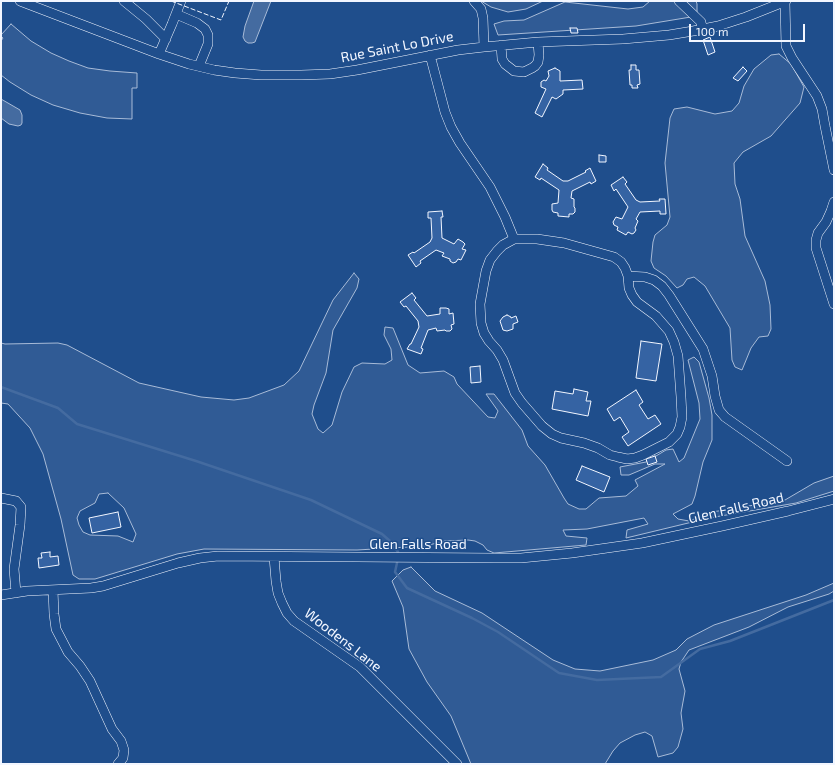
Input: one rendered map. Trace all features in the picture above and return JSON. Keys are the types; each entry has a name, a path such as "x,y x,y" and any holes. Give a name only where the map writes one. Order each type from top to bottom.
{"street":[{"name":"Rue Saint Lo Drive","path":"20,1 159,54 214,70 261,75 330,74 358,70 458,50 501,45 538,42 646,38 669,35 718,26 746,17 785,1"},
{"path":"124,1 146,19 166,39"},
{"path":"159,54 180,1"},
{"path":"474,1 481,9 483,18 484,47"},
{"path":"679,1 701,22 702,29"},
{"path":"785,1 786,46 792,58 817,96 822,109 834,170"},
{"path":"176,14 198,23 205,29 208,35 208,44 199,66"},
{"path":"501,45 502,59 505,64 514,71 524,72 535,66 538,62 538,42"},
{"path":"430,55 444,112 451,128 490,187 514,239"},
{"path":"834,202 826,222 818,233 816,240 816,248 834,304"},
{"path":"514,239 538,239 564,243 602,253 614,257 621,262 628,276 629,288 632,295 637,302 656,316 668,331 674,342 678,356 682,397 682,417 677,434 669,442 635,458 618,458 584,443 561,438 542,426 522,403 515,393 503,360 484,333 481,323 480,304 486,271 490,260 503,245 514,239"},
{"path":"628,276 645,277 654,280 669,294 703,349 712,376 719,410 734,424 787,461"},
{"path":"1,498 16,501 21,507 14,569 16,593"},
{"name":"Glen Falls Road","path":"1,595 103,586 178,563 218,556 376,558 521,558 552,556 642,542 722,526 834,499"},
{"name":"Woodens Lane","path":"274,556 278,593 282,603 294,621 360,667 457,764"},
{"path":"53,590 56,629 68,652 90,681 112,729 120,741 124,750 123,758 118,764"}],"shaded area":[{"path":"254,1 271,1 255,42 248,43 243,37 245,26"},
{"path":"481,1 543,1 526,9 508,12 491,7"},
{"path":"650,1 696,1 697,16 636,26 498,35 494,24 504,21 524,20 565,2 628,9 643,7"},
{"path":"11,24 31,41 51,53 69,61 88,68 137,73 137,88 132,88 132,119 107,118 80,113 53,105 31,95 1,75 1,41 3,38 1,35"},
{"path":"779,54 791,64 804,87 800,103 771,136 743,152 734,163 735,184 740,199 745,236 765,281 770,305 771,329 768,336 759,337 751,348 742,370 735,367 732,360 730,328 705,286 694,277 687,279 683,285 677,288 666,276 654,268 651,261 653,242 655,235 667,225 670,217 665,163 670,118 674,109 687,107 715,114 732,111 739,103 744,86 754,69 771,55"},
{"path":"1,99 20,110 22,115 21,125 18,126 9,124 1,118"},
{"path":"354,273 359,279 357,288 333,330 326,373 312,414 318,429 323,433 332,425 342,392 354,367 362,363 385,364 392,360 391,349 384,335 385,327 393,328 408,365 420,373 444,371 454,377 457,384 488,417 495,418 498,411 486,394 494,394 522,430 528,446 545,465 568,504 579,509 586,509 599,498 626,496 638,486 635,480 665,464 655,464 629,475 621,475 620,467 646,462 666,450 673,449 679,462 684,458 700,419 699,403 688,360 694,357 699,362 709,398 712,415 712,440 703,462 692,504 673,514 678,519 689,521 712,512 785,500 814,483 834,476 834,491 796,503 709,518 626,538 627,530 648,524 644,518 587,529 563,530 566,536 587,538 586,545 494,553 487,550 483,545 475,541 468,540 445,541 425,546 357,550 204,549 177,554 95,579 79,579 73,575 61,519 43,454 30,428 8,404 1,403 1,343 58,343 67,345 139,383 201,397 234,400 249,398 284,385 299,371 333,300","holes":["108,493 124,508 136,534 133,542 118,536 90,535 83,532 79,525 77,518 80,511 95,503 99,494"]},
{"path":"411,567 435,591 482,613 553,660 575,669 600,671 653,660 676,650 687,639 714,625 806,595 834,583 834,591 788,607 749,627 689,650 681,662 679,669 685,691 681,713 683,729 678,747 673,753 658,757 652,736 645,732 635,735 620,743 605,764 471,764 451,716 427,682 409,649 403,607 392,581 403,570"}],"building":[{"path":"570,28 577,28 578,33 571,33"},
{"path":"710,37 715,52 708,55 703,40"},
{"path":"631,65 636,65 636,70 639,70 640,84 637,85 638,88 632,88 632,85 630,85 629,70 631,70"},
{"path":"743,67 747,71 738,81 733,78"},
{"path":"555,68 560,71 560,81 582,80 583,89 563,90 563,94 556,99 552,97 542,117 535,113 546,89 541,87 541,82 544,80 546,81 549,76 548,71"},
{"path":"599,155 606,156 606,162 599,162"},
{"path":"543,164 548,168 547,170 563,181 568,181 586,172 585,171 590,168 596,181 591,184 590,182 572,191 571,198 574,199 575,212 573,214 569,214 569,217 558,216 558,213 553,212 552,210 552,204 558,203 559,190 541,178 540,180 535,177"},
{"path":"623,177 627,182 625,184 636,200 640,202 660,201 659,199 665,199 666,214 660,214 660,211 640,212 636,219 638,221 635,228 636,230 632,234 628,232 626,235 617,230 618,227 614,225 613,222 616,217 622,219 628,207 616,189 614,191 611,185"},
{"path":"442,211 442,238 454,244 458,239 465,244 462,249 466,250 461,260 458,259 453,263 450,259 442,256 444,253 436,250 420,261 421,263 416,267 408,255 413,252 414,253 430,242 432,238 431,218 428,218 428,212"},
{"path":"412,293 416,298 414,300 427,316 440,314 440,308 449,309 449,314 453,313 454,324 451,325 452,329 450,331 437,331 436,328 428,330 421,348 423,349 421,354 407,349 419,327 418,321 406,306 404,307 400,302"},
{"path":"507,315 511,318 516,316 518,322 513,324 513,329 507,331 503,330 500,321"},
{"path":"641,341 662,344 656,381 636,378"},
{"path":"480,366 481,382 471,383 470,367"},
{"path":"574,389 588,392 586,401 591,401 588,416 552,409 555,391 573,394"},
{"path":"636,390 643,402 639,405 648,419 655,415 661,424 628,446 622,437 629,432 620,417 614,421 607,409"},
{"path":"655,456 657,462 648,465 646,459"},
{"path":"582,466 610,477 604,492 576,480"},
{"path":"118,512 121,527 92,533 89,518"},
{"path":"50,552 50,557 58,556 59,565 39,568 38,558 42,558 41,553"}],"waterway":[{"path":"1,387 58,408 77,424 196,461 311,500 382,534 390,541 398,552 395,572 407,588 472,618 498,632 559,673 597,680 661,677 700,649 730,641 834,600"}],"fence":[{"path":"171,1 221,20 229,1"}]}
